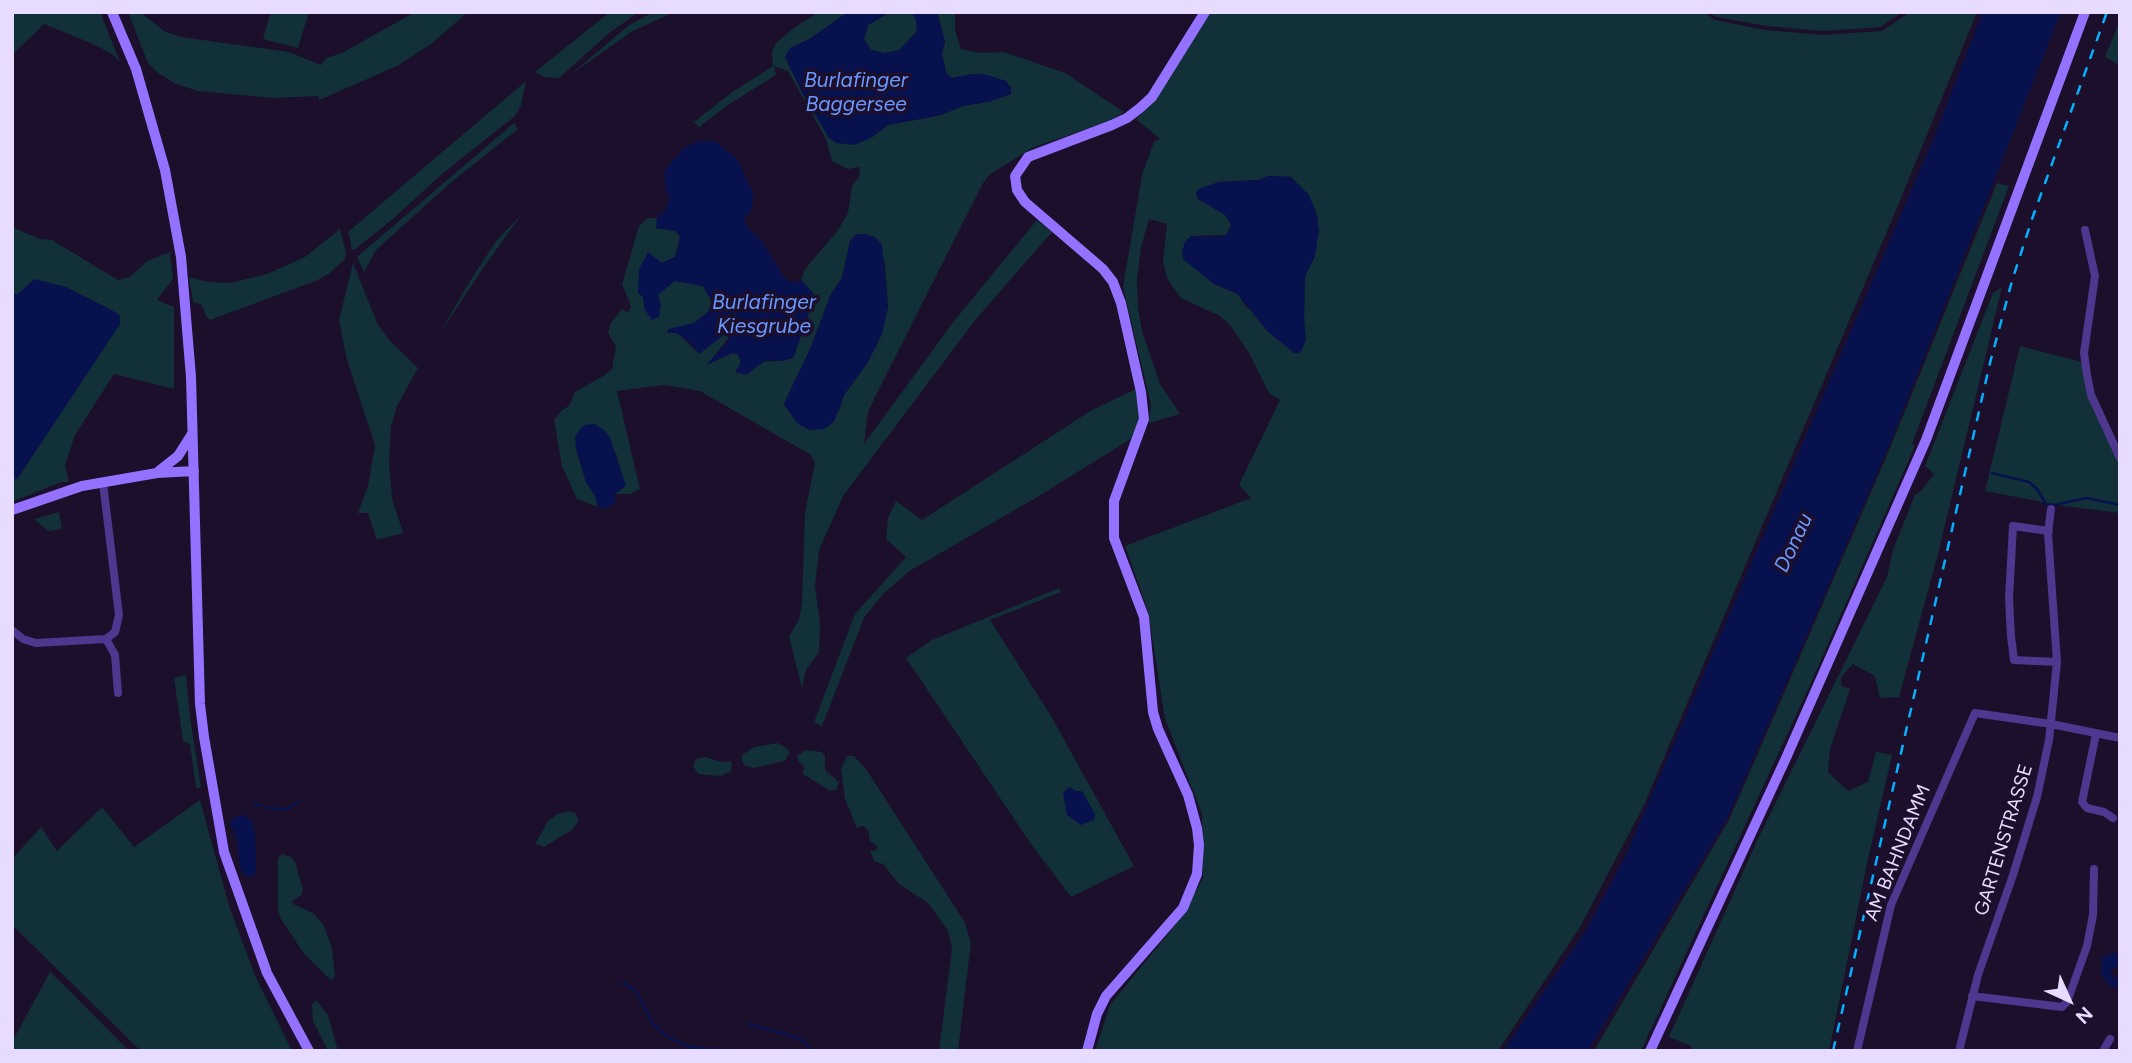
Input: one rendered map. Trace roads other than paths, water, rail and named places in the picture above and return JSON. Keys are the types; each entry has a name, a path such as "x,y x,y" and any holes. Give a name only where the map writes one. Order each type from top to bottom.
{"street":[{"path":"112,12 136,69 165,170 181,257 189,335 201,704 204,737 224,852 267,974 309,1051"},
{"path":"1087,1051 1097,1014 1106,996 1183,908 1199,860 1197,828 1188,795 1153,712 1144,617 1114,538 1114,500 1144,419 1141,392 1121,303 1113,282 1103,269 1025,202 1017,190 1015,176 1028,157 1112,125 1140,108 1152,97 1205,12"},
{"path":"1650,1051 1786,758 1925,444 2085,12"},
{"path":"2085,230 2095,276 2084,353 2087,375 2091,395 2120,458"},
{"path":"157,473 178,456 193,431"},
{"path":"12,510 64,492 103,483 157,473 194,471"},
{"path":"12,629 23,639 36,643 106,639 115,632 119,615 103,483"},
{"name":"GARTENSTRASSE","path":"1959,1051 1972,996 2037,797 2051,724 2057,662 2049,531 2051,509"},
{"path":"2049,531 2013,526 2009,598 2011,638 2014,660 2057,662"},
{"path":"106,639 116,655 118,693"},
{"name":"AM BAHNDAMM","path":"1857,1051 1891,905 1975,713 2051,724"},
{"path":"2051,724 2120,738"},
{"path":"2096,734 2082,802 2087,808 2104,812 2113,818"},
{"path":"1972,996 2062,1007 2067,1002 2087,946 2093,915 2094,869"},
{"path":"2103,1051 2110,1039"}],"water":[{"name":"Burlafinger Baggersee","path":"848,12 890,12 868,25 864,39 871,50 884,53 899,50 917,32 916,19 911,12 937,12 945,42 942,53 946,73 952,78 973,74 1006,81 1011,88 1011,94 992,101 963,106 941,115 888,125 871,138 854,145 836,143 829,138 785,57 790,48 808,40"},
{"name":"Donau","path":"1983,12 2061,12 1888,448 1728,817 1588,1051 1503,1051 1586,930 1626,855 1933,140"},
{"name":"Burlafinger Kiesgrube","path":"700,141 715,141 737,159 754,195 751,210 744,219 748,228 762,241 785,279 795,283 801,280 813,293 812,304 793,358 781,361 766,360 746,375 735,372 741,362 738,354 732,353 706,365 728,342 729,337 725,334 699,354 690,342 676,333 667,333 668,329 694,323 708,312 712,302 703,286 675,281 658,295 661,304 659,317 652,320 645,310 643,297 638,293 639,269 648,252 662,263 675,257 678,250 680,237 676,231 656,228 657,218 666,209 669,199 665,170 685,147"},
{"path":"1268,176 1291,177 1309,195 1317,215 1319,231 1315,256 1305,276 1306,340 1300,353 1294,353 1267,331 1238,294 1214,284 1183,259 1185,242 1191,236 1217,237 1226,235 1230,229 1231,224 1225,215 1197,198 1196,192 1199,189 1218,182 1259,180"},
{"path":"855,235 875,237 882,245 888,307 882,334 868,362 844,395 834,422 824,429 809,430 797,423 784,404 811,347 831,294 842,278 850,241"},
{"path":"34,279 66,287 115,312 120,316 120,324 18,478 12,480 12,293 17,295"},
{"path":"595,424 610,438 626,486 615,494 615,503 605,509 598,507 586,482 576,449 575,437 580,429 585,425"},
{"path":"1069,787 1082,791 1095,814 1094,820 1081,825 1067,815 1063,793"},
{"path":"245,815 253,823 255,836 256,870 254,876 248,877 241,871 236,837 230,822 235,817"},
{"path":"2107,954 2120,954 2120,968 2113,968 2111,972 2112,977 2120,978 2120,988 2111,987 2101,974 2102,959"}],"waterway":[{"path":"1992,473 2029,482 2046,504 2054,505 2087,498 2120,505"},
{"path":"266,807 285,810 300,801"},
{"path":"255,804 261,806"},
{"path":"623,982 636,991 653,1024 669,1038 691,1047 730,1051"},
{"path":"749,1024 792,1036 803,1041 811,1050"}],"railway":[{"path":"1833,1051 1990,363 2032,219 2107,12"}]}
